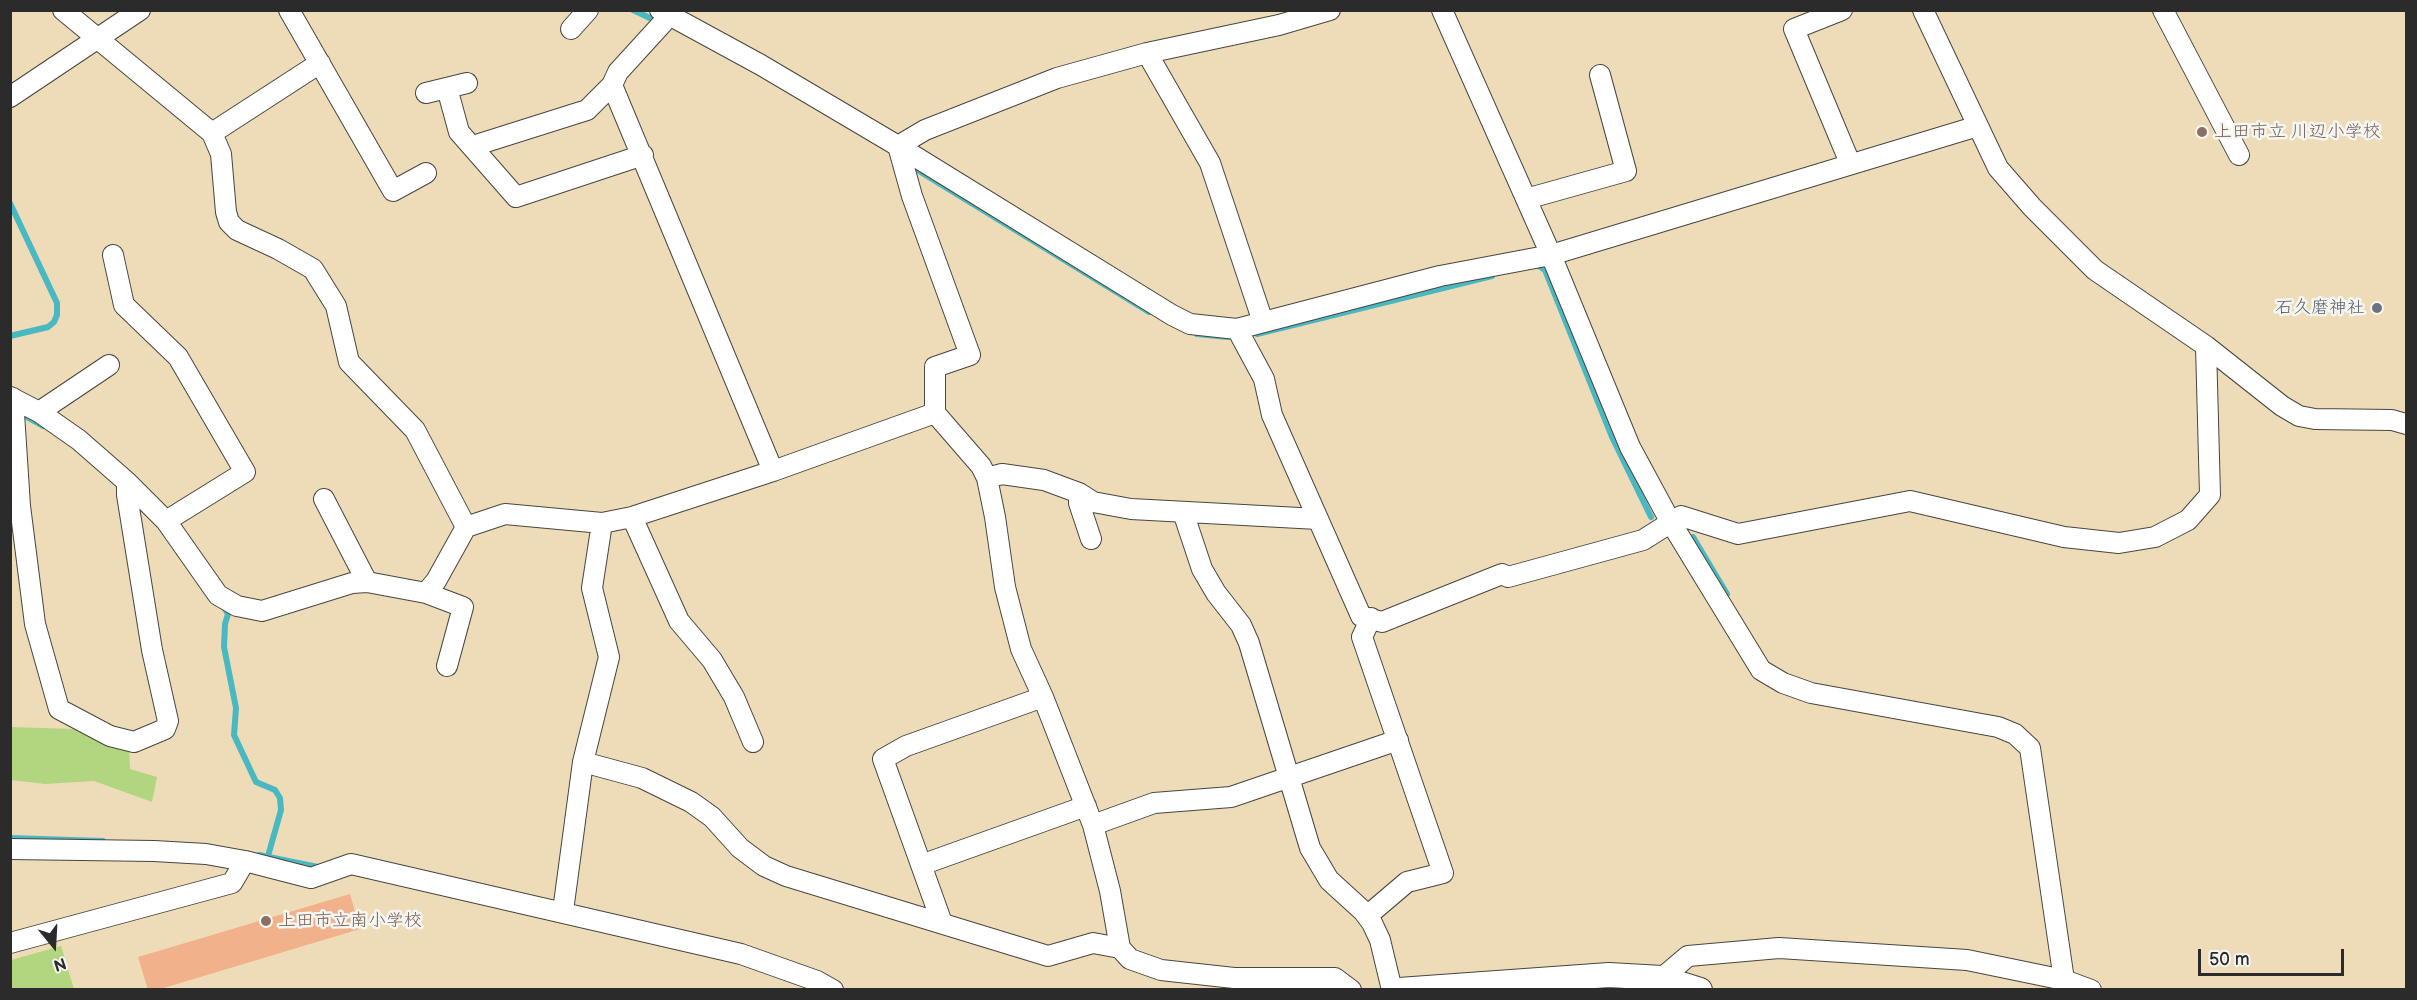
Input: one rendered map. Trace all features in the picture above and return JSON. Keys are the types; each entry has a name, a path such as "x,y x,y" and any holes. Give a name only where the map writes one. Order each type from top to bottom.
{"street":[{"path":"63,10 212,133 222,154 226,212 229,222 237,230 278,249 313,269 336,306 349,362 415,430 466,527"},
{"path":"10,97 140,10"},
{"path":"289,10 393,191 426,173"},
{"path":"571,29 588,10"},
{"path":"898,146 925,130 1057,78 1148,53 1279,25 1330,10"},
{"path":"1442,10 1551,255 1630,447 1670,521 1743,644 1761,670 1783,683 1811,693 1998,727 2016,734 2030,748 2064,980"},
{"path":"1842,10 1794,29 1851,163"},
{"path":"1923,10 1998,168 2032,207 2095,270 2206,346 2282,406 2299,416 2315,419 2392,420 2406,424"},
{"path":"2163,10 2239,155"},
{"path":"473,146 586,110 612,85 618,72 665,13 898,146 1172,315 1190,324 1237,329 1443,283 1551,255 1978,126"},
{"path":"1148,53 1210,162 1263,322"},
{"path":"212,133 320,63"},
{"path":"1526,199 1626,171 1600,75"},
{"path":"426,93 467,83"},
{"path":"612,85 773,471"},
{"path":"447,88 459,132 516,197 643,155"},
{"path":"898,146 912,196 970,355 935,367 935,413 981,466 987,478 1005,587 1018,639 1090,815 1110,891 1120,948 1130,959 1161,970 1234,978 1335,978 1351,990"},
{"path":"113,255 124,305 177,357 245,472 166,521"},
{"path":"1237,329 1264,379 1272,415 1360,616 1382,622 1502,574 1508,577 1643,540 1681,516 1738,534 1910,501 2064,537 2119,543 2155,537 2188,520 2210,495 2206,346"},
{"path":"39,412 109,365"},
{"path":"12,398 20,506 35,624 59,709 110,736 134,742 165,729 168,721 152,650 127,495 127,482"},
{"path":"12,398 39,412 79,440 127,482 166,521 218,595 237,606 262,611 352,583 367,582 426,593 463,607 447,666"},
{"path":"426,593 436,581 466,527 505,514 602,523 632,517 773,471 935,413"},
{"path":"987,478 1002,474 1044,480 1079,493 1093,502 1131,509 1318,519"},
{"path":"1079,493 1079,503 1091,539"},
{"path":"324,499 367,582"},
{"path":"1183,512 1202,569 1216,593 1241,625 1249,643 1310,848 1329,880 1366,916 1380,940 1392,990"},
{"path":"632,517 679,621 712,660 734,697 753,742"},
{"path":"563,911 583,762 609,657 592,588 602,523"},
{"path":"1366,916 1407,882 1443,873 1362,636 1371,618"},
{"path":"942,923 883,759 906,746 1043,697"},
{"path":"921,865 1090,815 1154,803 1231,797 1289,775 1398,740"},
{"path":"583,762 642,778 691,802 712,817 740,848 764,866 786,876 1048,956 1093,943 1120,948"},
{"path":"10,849 206,854 245,861 311,878 351,864 563,911 741,954 817,981 833,990"},
{"path":"10,942 232,883 245,861"},
{"path":"1662,978 1688,956 1779,948 1967,960 2064,980 2091,990"},
{"path":"1399,990 1609,975 1662,978 1700,990"}],"green space":[{"path":"11,727 75,729 111,744 129,748 130,769 157,777 152,802 94,781 45,784 11,780"},
{"path":"61,946 74,989 11,989 11,960"}],"building":[{"path":"350,894 360,929 157,990 148,990 138,957"}],"waterway":[{"path":"633,10 652,19"},
{"path":"919,171 1149,312"},
{"path":"10,203 57,303 57,315 48,327 10,336"},
{"path":"1534,266 1537,265 1545,270 1612,437 1651,517"},
{"path":"1257,334 1492,276"},
{"path":"1197,334 1228,337"},
{"path":"25,416 43,426"},
{"path":"1693,537 1727,594"},
{"path":"224,607 228,614 224,647 236,708 234,735 256,782 275,790 280,798 281,810 268,856"},
{"path":"10,838 103,841"},
{"path":"259,855 323,868"}],"place":[{"name":"上田市立 川辺小学校","path":"2202,132"},
{"name":"石久磨神社","path":"2377,308"},
{"name":"上田市立南小学校","path":"266,921"}]}
